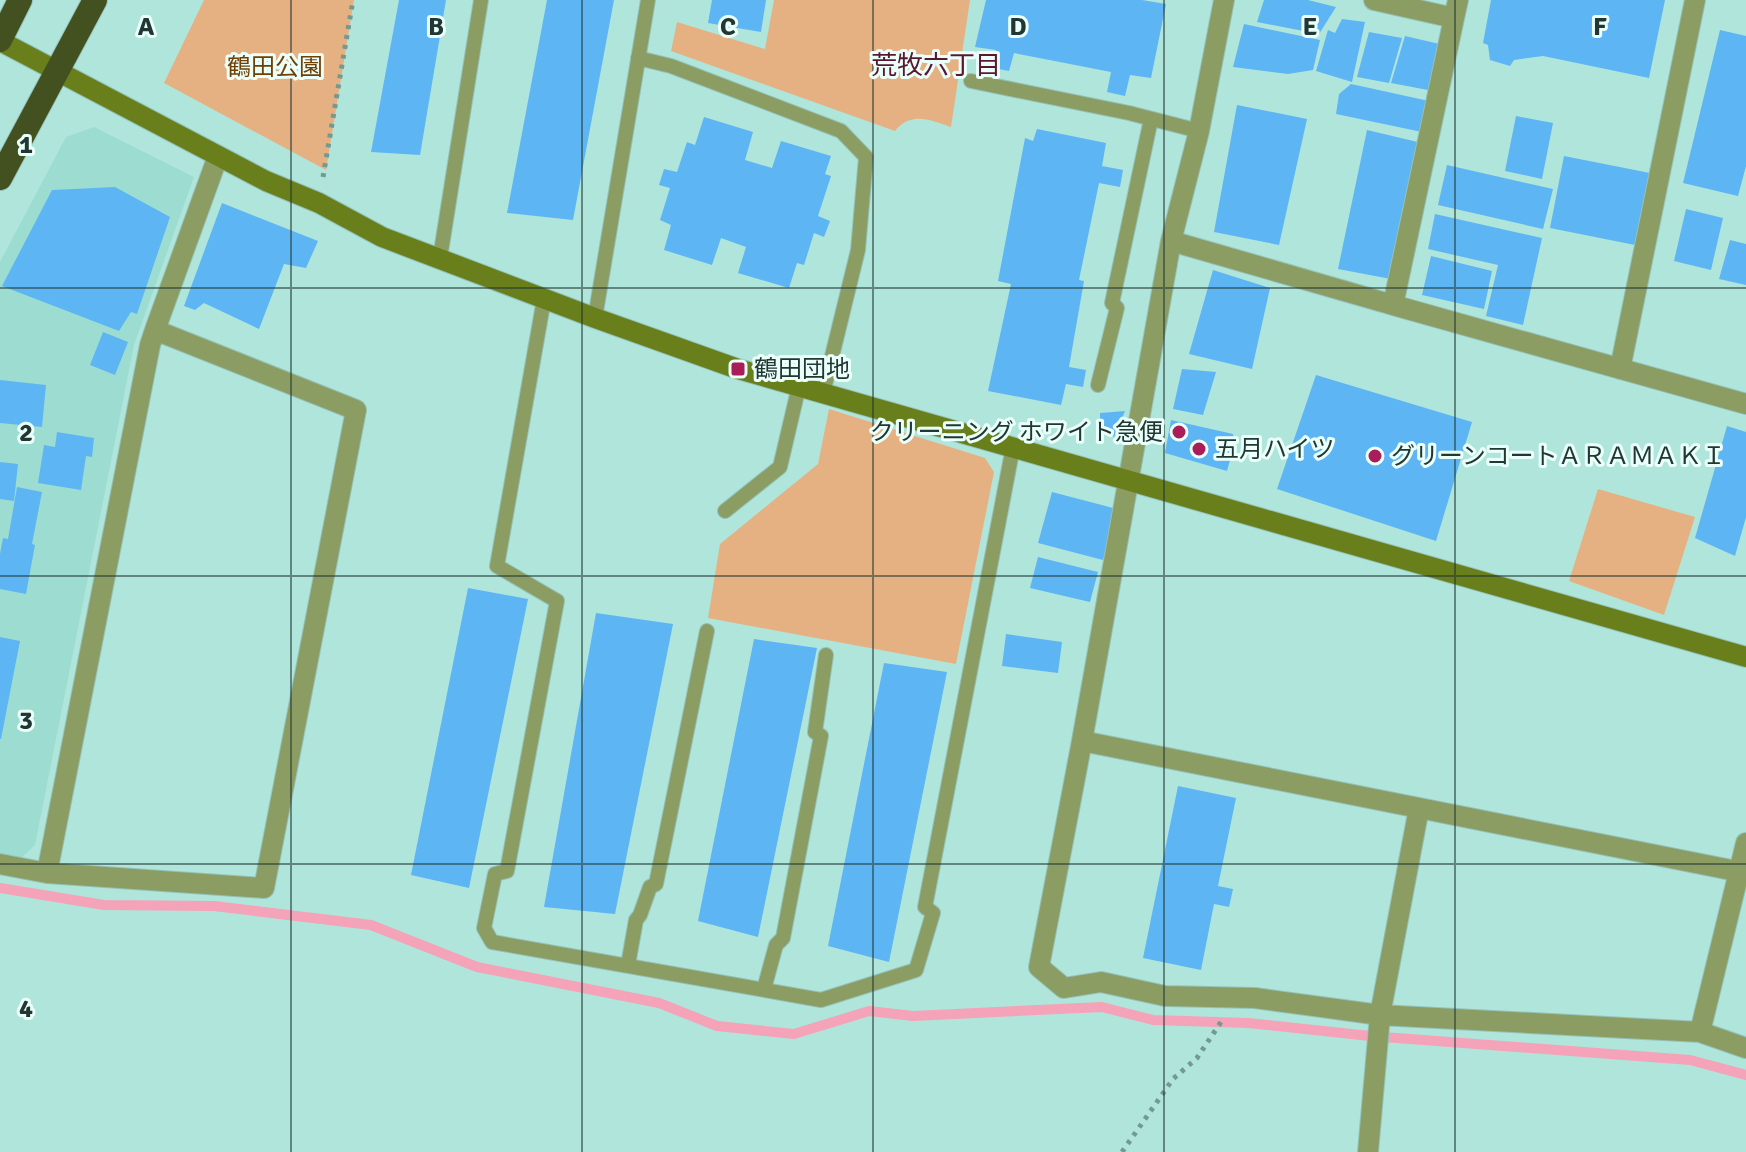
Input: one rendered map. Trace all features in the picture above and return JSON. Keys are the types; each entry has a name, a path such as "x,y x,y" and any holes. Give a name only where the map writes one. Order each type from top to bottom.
{"highway":[{"path":"0,41 20,0"},
{"path":"0,178 95,0"}],"street":[{"path":"1224,0 1199,131 1171,241 1039,967 1064,988 1101,982 1165,996 1255,998 1380,1015 1701,1032 1746,1048"},
{"path":"1374,0 1456,9 1393,305"},
{"path":"1620,369 1695,0"},
{"path":"0,41 266,181 319,203 382,237 738,369 1746,657"},
{"path":"47,873 150,345 218,156"},
{"path":"1171,241 1746,404"},
{"path":"0,864 47,873 264,888 356,410 155,330"},
{"path":"1082,741 1743,872"},
{"path":"1368,1152 1380,1015 1419,808"},
{"path":"1701,1032 1743,872 1746,843"}],"lane":[{"path":"440,258 481,0"},
{"path":"595,318 648,0"},
{"path":"638,58 671,66 841,131 866,157 858,250 823,393"},
{"path":"971,81 1199,131"},
{"path":"1098,385 1117,308 1112,303 1151,119"},
{"path":"544,299 497,566 557,601 507,871 495,874 484,928 492,942 821,1000 916,970 933,913 925,907 1013,447"},
{"path":"725,511 780,467 799,386"},
{"path":"628,965 636,920 650,887 656,884 707,631"},
{"path":"764,989 776,945 783,938 821,736 815,732 826,655"}],"path":[{"path":"319,203 353,0"},
{"path":"1122,1152 1173,1079 1197,1058 1221,1026 1222,997"}],"shaded area":[{"path":"94,127 194,177 134,345 35,845 21,858 0,855 0,262 66,137"}],"green space":[{"name":"鶴田公園","path":"204,0 354,0 326,170 164,83"},
{"path":"774,0 970,0 951,127 914,119 895,131 671,51 677,22 765,49"},
{"path":"829,409 985,458 994,472 956,664 708,618 720,544 818,464"},
{"path":"1598,489 1695,517 1664,615 1569,581"}],"building":[{"path":"399,0 446,0 420,155 371,152"},
{"path":"547,0 614,0 573,220 507,213"},
{"path":"712,0 766,0 761,32 708,23"},
{"path":"986,0 1142,0 1166,4 1151,78 1130,75 1125,96 1107,92 1111,72 1014,53 1009,71 993,68 996,50 975,47"},
{"path":"1264,0 1308,0 1336,7 1319,34 1257,22"},
{"path":"1491,0 1665,0 1649,78 1543,56 1514,60 1510,66 1490,60 1488,45 1483,43"},
{"path":"1342,19 1365,22 1352,82 1316,71 1328,30 1335,33"},
{"path":"1244,24 1320,40 1313,70 1288,74 1233,67"},
{"path":"1720,30 1746,36 1746,166 1738,196 1683,183"},
{"path":"1369,32 1402,38 1389,83 1357,77"},
{"path":"1405,36 1444,45 1428,90 1391,83"},
{"path":"1351,84 1429,101 1422,132 1336,114 1339,94"},
{"path":"1237,105 1307,119 1279,245 1214,232"},
{"path":"1516,116 1553,123 1542,179 1505,171"},
{"path":"704,117 753,132 745,160 772,168 781,141 831,156 825,174 831,176 818,216 830,221 824,237 814,233 804,265 797,263 789,288 738,273 746,247 721,238 712,265 664,250 671,225 660,220 670,188 659,185 664,169 677,172 687,142 695,145"},
{"path":"1037,129 1106,143 1102,166 1123,170 1120,187 1099,183 1079,280 1084,281 1069,367 1086,370 1083,387 1066,384 1061,405 988,391 1011,284 998,281 1025,138 1033,141"},
{"path":"1367,130 1422,143 1391,279 1338,269"},
{"path":"1564,156 1655,174 1640,246 1550,228"},
{"path":"1447,165 1553,189 1543,229 1438,205"},
{"path":"115,187 170,217 137,314 131,312 119,331 2,286 52,190"},
{"path":"222,203 318,241 306,268 284,264 259,329 204,303 195,310 184,306"},
{"path":"1686,209 1723,218 1711,270 1674,261"},
{"path":"1435,214 1542,238 1523,325 1486,316 1498,265 1428,249"},
{"path":"1730,240 1746,244 1746,285 1719,279"},
{"path":"1431,256 1492,271 1484,309 1422,295"},
{"path":"1213,270 1270,288 1252,369 1189,354"},
{"path":"103,332 128,342 115,375 90,365"},
{"path":"1182,369 1216,372 1203,415 1173,409"},
{"name":"グリーンコートＡＲＡＭＡＫＩ","path":"1316,375 1472,422 1436,541 1277,489"},
{"path":"0,380 46,385 42,427 0,423"},
{"path":"1125,411 1114,437 1100,430 1100,413"},
{"name":"五月ハイツ","path":"1171,420 1233,434 1234,445 1227,471 1165,453"},
{"path":"1727,426 1746,432 1746,517 1735,556 1695,538"},
{"path":"57,432 94,438 92,457 86,456 81,490 38,483 44,445 55,447"},
{"path":"0,462 18,464 14,501 0,499"},
{"path":"17,487 42,492 26,594 0,589 0,554 3,538 8,539"},
{"path":"1052,492 1117,509 1103,560 1038,543"},
{"path":"1038,557 1098,572 1090,602 1030,588"},
{"path":"468,588 528,599 469,888 411,875"},
{"path":"596,613 673,624 615,914 544,907"},
{"path":"1006,634 1062,642 1058,673 1002,666"},
{"path":"0,637 20,641 1,739 0,739"},
{"path":"754,639 817,648 758,937 698,921"},
{"path":"884,663 947,672 889,962 828,946"},
{"path":"1178,786 1236,798 1218,886 1233,889 1229,907 1214,904 1201,970 1143,958"}],"waterway":[{"path":"0,888 104,905 214,906 371,925 477,967 659,1003 717,1026 794,1034 869,1011 913,1016 1102,1007 1153,1020 1248,1023 1370,1036 1690,1060 1746,1075"}],"place":[{"name":"鶴田団地","path":"738,369"},
{"name":"クリーニング ホワイト急便","path":"1179,432"},
{"name":"五月ハイツ","path":"1199,449"},
{"name":"グリーンコートＡＲＡＭＡＫＩ","path":"1375,456"}],"district":[{"name":"荒牧六丁目","path":"936,65"}]}
